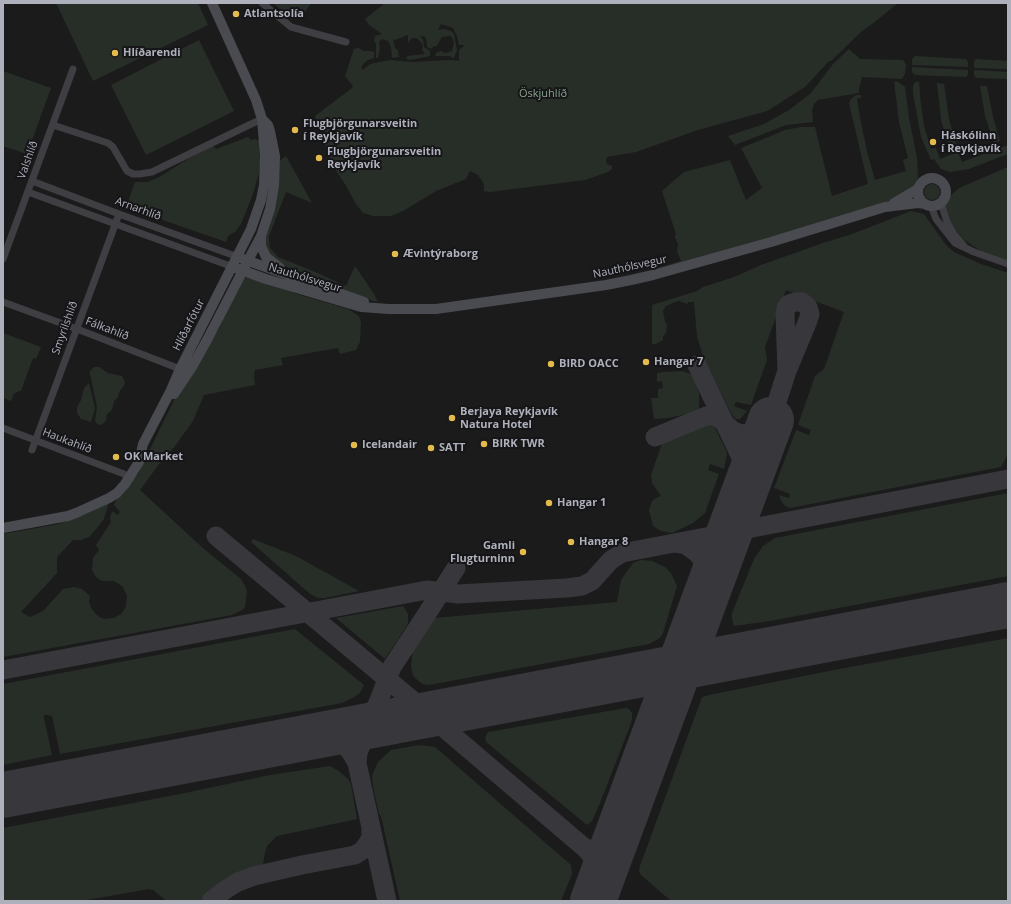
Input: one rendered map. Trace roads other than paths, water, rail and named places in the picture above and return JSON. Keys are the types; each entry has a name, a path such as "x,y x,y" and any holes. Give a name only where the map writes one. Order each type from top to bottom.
{"street":[{"path":"206,3 228,39"},
{"path":"53,125 108,143 113,147 127,171 133,174 140,174 152,172 262,120 256,100 212,3"},
{"path":"262,3 291,27 346,42"},
{"name":"Valshlíð","path":"3,259 73,69"},
{"name":"Hlíðarfótur","path":"163,406 176,391 192,368 249,260 270,209 275,173 272,140 268,126 262,120"},
{"name":"Hlíðarfótur","path":"102,500 124,474 142,448 180,369 238,257 257,215 264,185 265,156 262,120"},
{"path":"928,205 941,203 946,195 943,182 934,177 925,179 921,182 918,189 919,198 928,205 950,238 955,243 974,252 1008,264"},
{"name":"Arnarhlíð","path":"32,181 238,257"},
{"name":"Nauthólsvegur","path":"885,207 918,189"},
{"name":"Arnarhlíð","path":"28,192 233,267"},
{"name":"Nauthólsvegur","path":"233,267 266,279 361,307 389,309 436,309 606,285 653,275 885,207 918,203 928,205"},
{"path":"941,203 947,222 954,234 964,246"},
{"name":"Smyrilshlíð","path":"32,450 119,214"},
{"path":"260,236 261,246 266,257 291,276"},
{"name":"Nauthólsvegur","path":"238,257 360,300 372,307"},
{"name":"Fálkahlíð","path":"3,302 180,369"},
{"name":"Haukahlíð","path":"3,428 124,474"},
{"name":"Hlíðarfótur","path":"3,528 68,516 109,498 116,493 130,478 139,462 142,448"}],"place":[{"name":"Atlantsolía","path":"236,14"},
{"name":"Hlíðarendi","path":"115,53"},
{"name":"Flugbjörgunarsveitin í Reykjavík","path":"295,130"},
{"name":"Háskólinn í Reykjavík","path":"933,142"},
{"name":"Flugbjörgunarsveitin Reykjavík","path":"319,158"},
{"name":"Ævintýraborg","path":"395,254"},
{"name":"Hangar 7","path":"646,362"},
{"name":"BIRD OACC","path":"551,364"},
{"name":"Berjaya Reykjavík Natura Hotel","path":"452,418"},
{"name":"BIRK TWR","path":"484,444"},
{"name":"Icelandair","path":"354,445"},
{"name":"SATT","path":"431,448"},
{"name":"OK Market","path":"116,457"},
{"name":"Hangar 1","path":"549,503"},
{"name":"Hangar 8","path":"571,542"},
{"name":"Gamli Flugturninn","path":"523,552"}],"park label":[{"name":"Öskjuhlíð","path":"543,94"}]}
